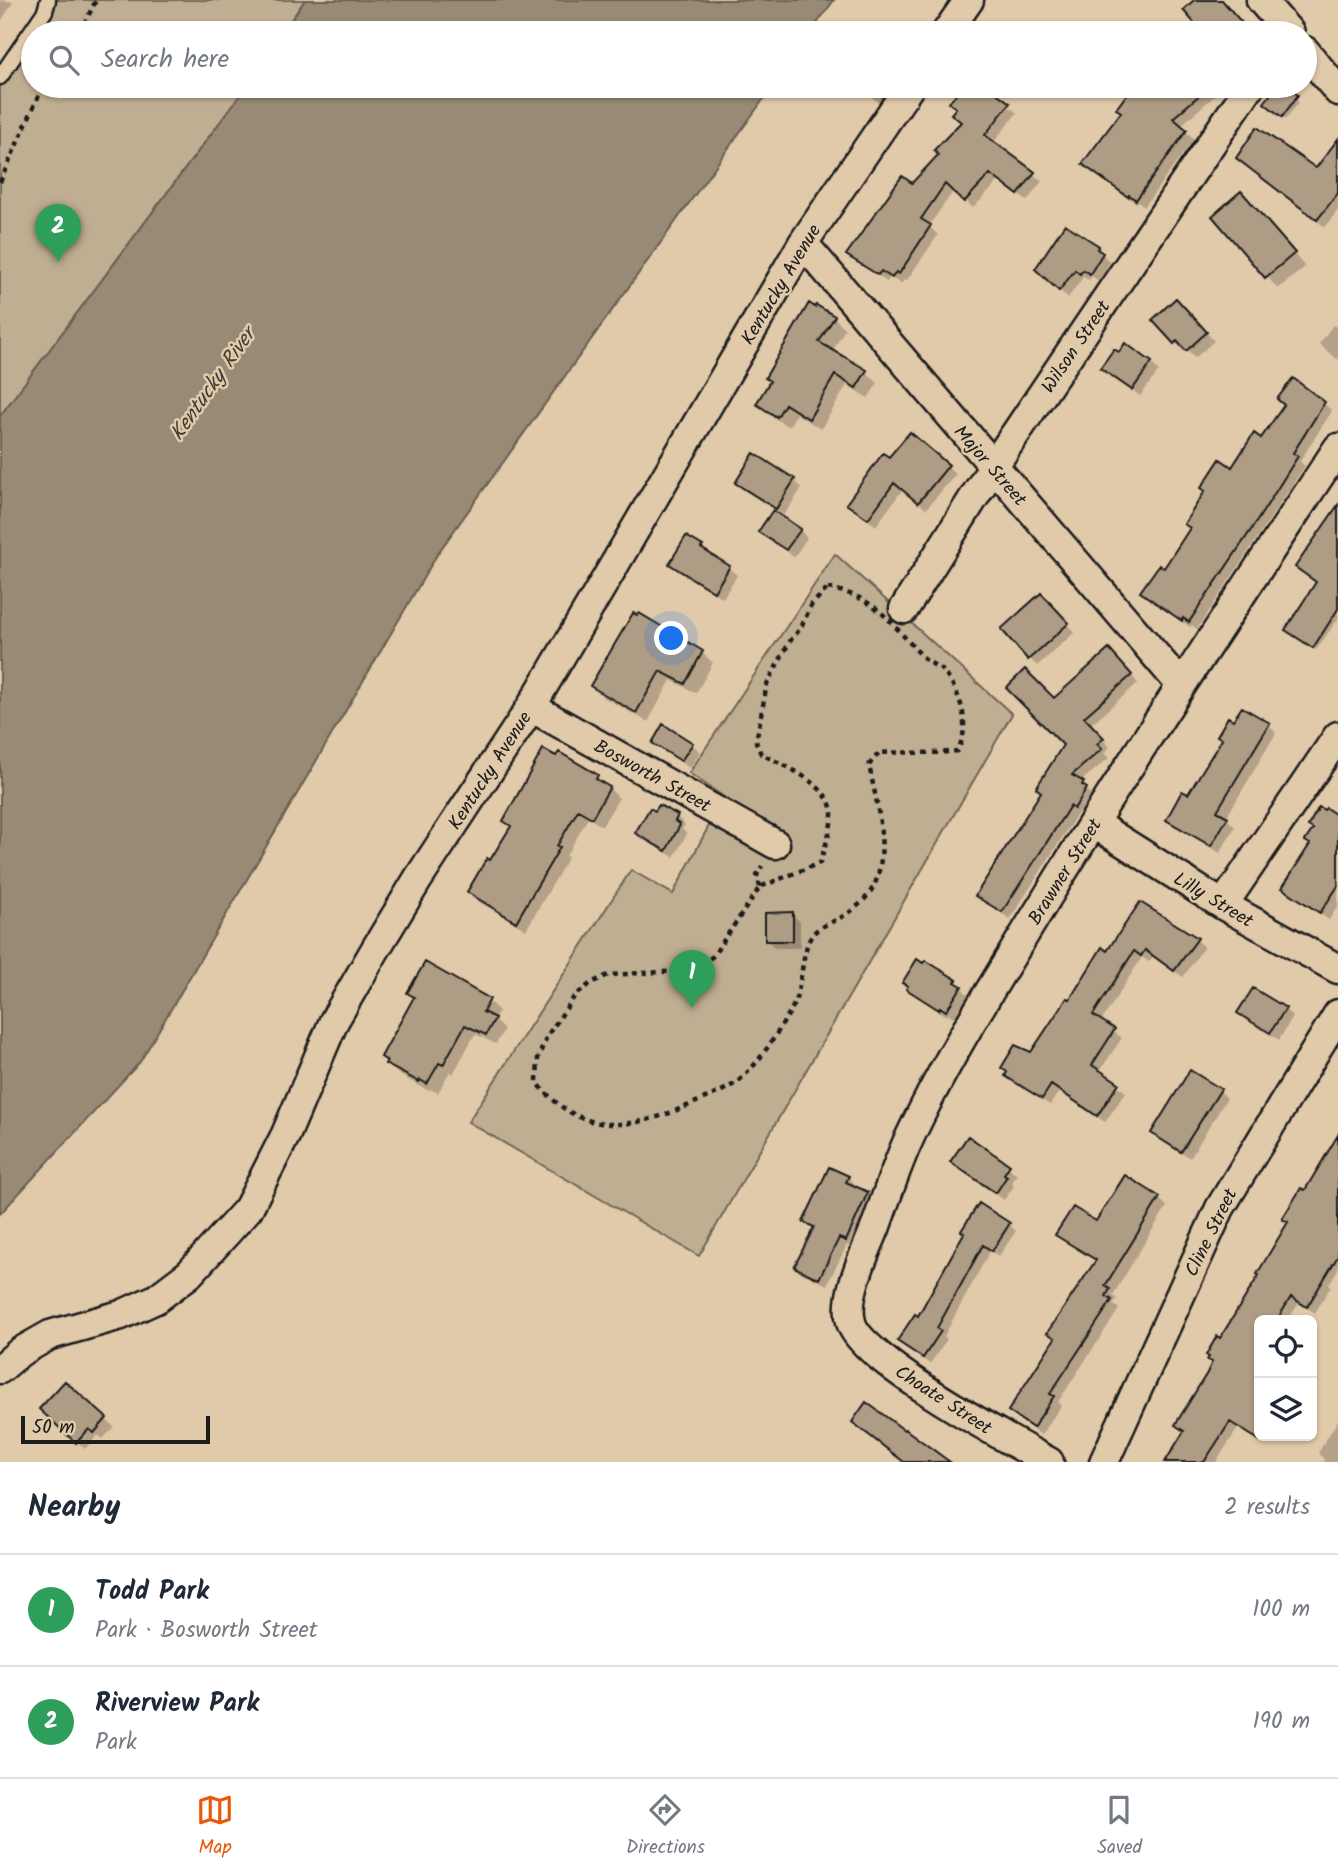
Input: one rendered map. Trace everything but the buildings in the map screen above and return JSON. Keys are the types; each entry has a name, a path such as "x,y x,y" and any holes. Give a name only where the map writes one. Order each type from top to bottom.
{"street":[{"path":"954,21 969,0"},
{"path":"1261,0 1279,21"},
{"path":"1317,66 1338,91"},
{"name":"Kentucky Avenue","path":"0,1369 20,1352 50,1335 121,1314 156,1298 189,1274 248,1209 286,1134 341,1010 418,879 531,706 803,243 902,98"},
{"name":"Wilson Street","path":"904,608 992,467 1242,98"},
{"name":"Major Street","path":"803,243 1181,685"},
{"name":"Brawner Street","path":"851,1323 850,1300 860,1266 907,1145 967,1030 1181,685 1338,449"},
{"name":"Bosworth Street","path":"531,706 775,844"},
{"path":"1223,905 1338,736"},
{"name":"Lilly Street","path":"1093,823 1223,905 1338,970"},
{"name":"Cline Street","path":"1104,1462 1220,1208 1338,1014"},
{"name":"Choate Street","path":"851,1323 866,1346 900,1371 984,1425 1049,1462"}],"lane":[{"path":"39,21 48,0"},
{"path":"0,77 21,47"}],"path":[{"path":"86,21 96,0"},
{"path":"0,182 38,98"}],"shaded area":[{"path":"43,0 305,0 290,21 29,21"},
{"path":"21,33 21,98 238,98 0,416 0,64"},
{"path":"835,554 1012,714 699,1256 468,1122 631,870 673,894 724,797 689,773"}],"water":[{"path":"305,0 834,0 819,21 290,21"},
{"name":"Kentucky River","path":"238,98 764,98 438,553 140,1062 0,1214 0,416"}],"place":[{"name":"Riverview Park","path":"58,262"},
{"name":"Todd Park","path":"692,1008"}]}
